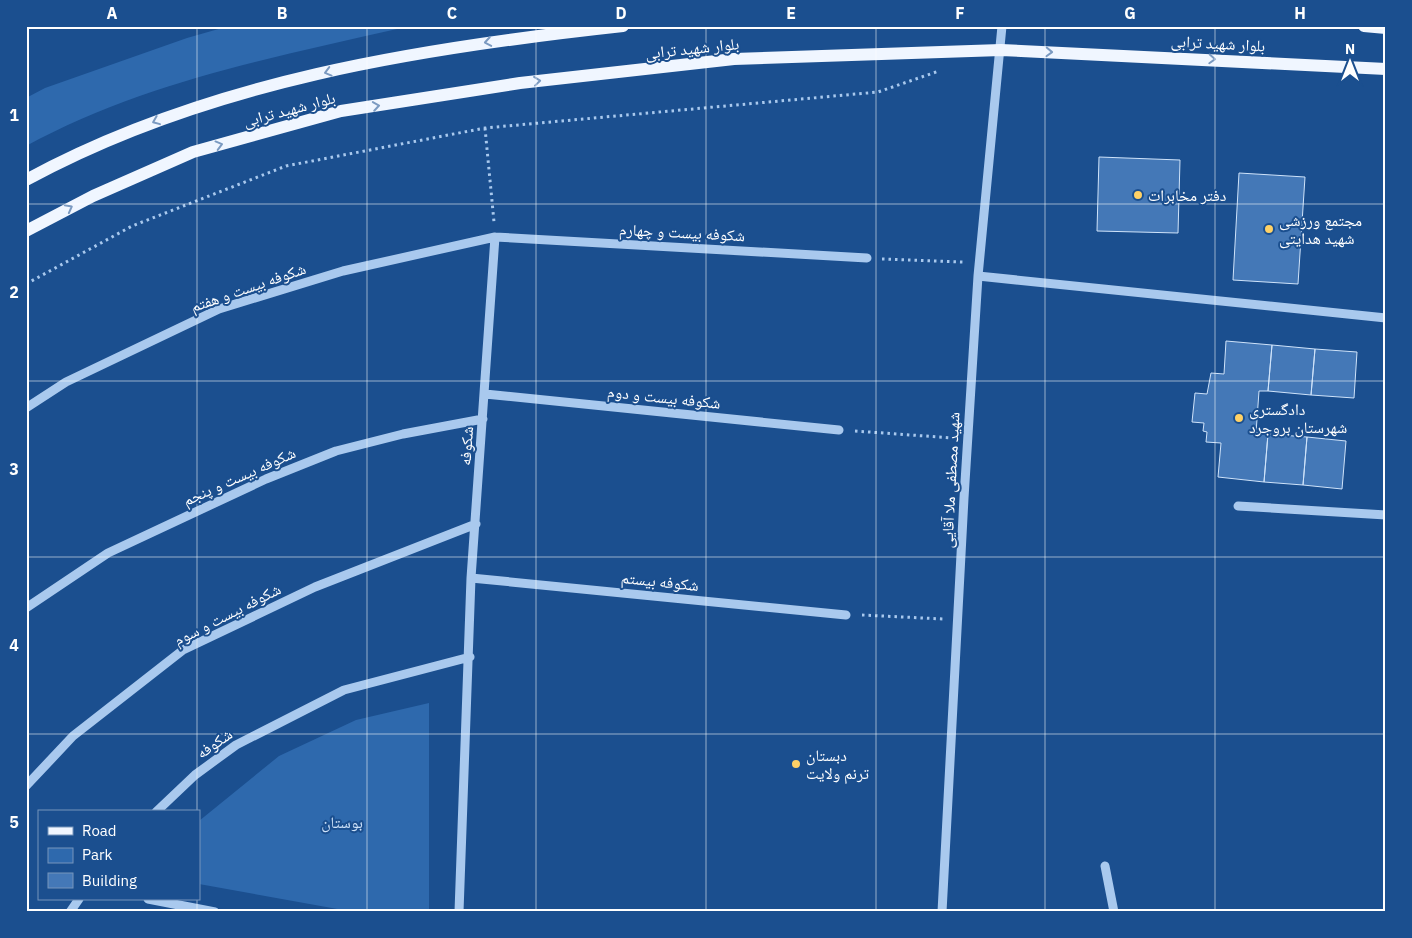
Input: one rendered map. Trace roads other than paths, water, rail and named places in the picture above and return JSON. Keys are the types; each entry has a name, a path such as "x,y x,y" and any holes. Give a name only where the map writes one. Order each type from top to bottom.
{"main road":[{"name":"بلوار شهید ترابی","path":"26,180 73,154 177,112 335,70 515,38 623,26"},
{"path":"1364,26 1386,28"},
{"name":"بلوار شهید ترابی","path":"26,231 94,196 193,152 341,111 520,83 734,60 1001,50 1299,63 1386,69"}],"street":[{"name":"شهید مصطفی ملا آقایی","path":"942,912 978,276 1002,26"},
{"name":"شکوفه بیست و چهارم","path":"495,236 866,258"},
{"name":"شکوفه","path":"459,912 470,657 471,578 486,394 495,236"},
{"name":"شکوفه بیست و هفتم","path":"26,408 66,382 219,309 343,271 495,236"},
{"path":"978,276 1386,318"},
{"name":"شکوفه بیست و دوم","path":"486,394 839,430"},
{"name":"شکوفه بیست و پنجم","path":"26,608 108,553 275,475 336,451 403,434 484,419"},
{"path":"1238,506 1386,515"},
{"name":"شکوفه بیست و سوم","path":"26,786 73,736 183,650 315,587 476,524"},
{"name":"شکوفه بیستم","path":"471,578 846,615"},
{"name":"شکوفه","path":"158,810 195,775 236,745 344,690 470,657"},
{"path":"1105,866 1114,912"},
{"path":"70,912 78,900"},
{"path":"153,900 216,912"}],"place":[{"name":"دفتر مخابرات","path":"1138,195"},
{"name":"مجتمع ورزشی شهید هدایتی","path":"1269,229"},
{"name":"دادگستری شهرستان بروجرد","path":"1239,418"},
{"name":"دبستان ترنم ولایت","path":"796,764"}],"park label":[{"name":"بوستان","path":"342,822"}]}
